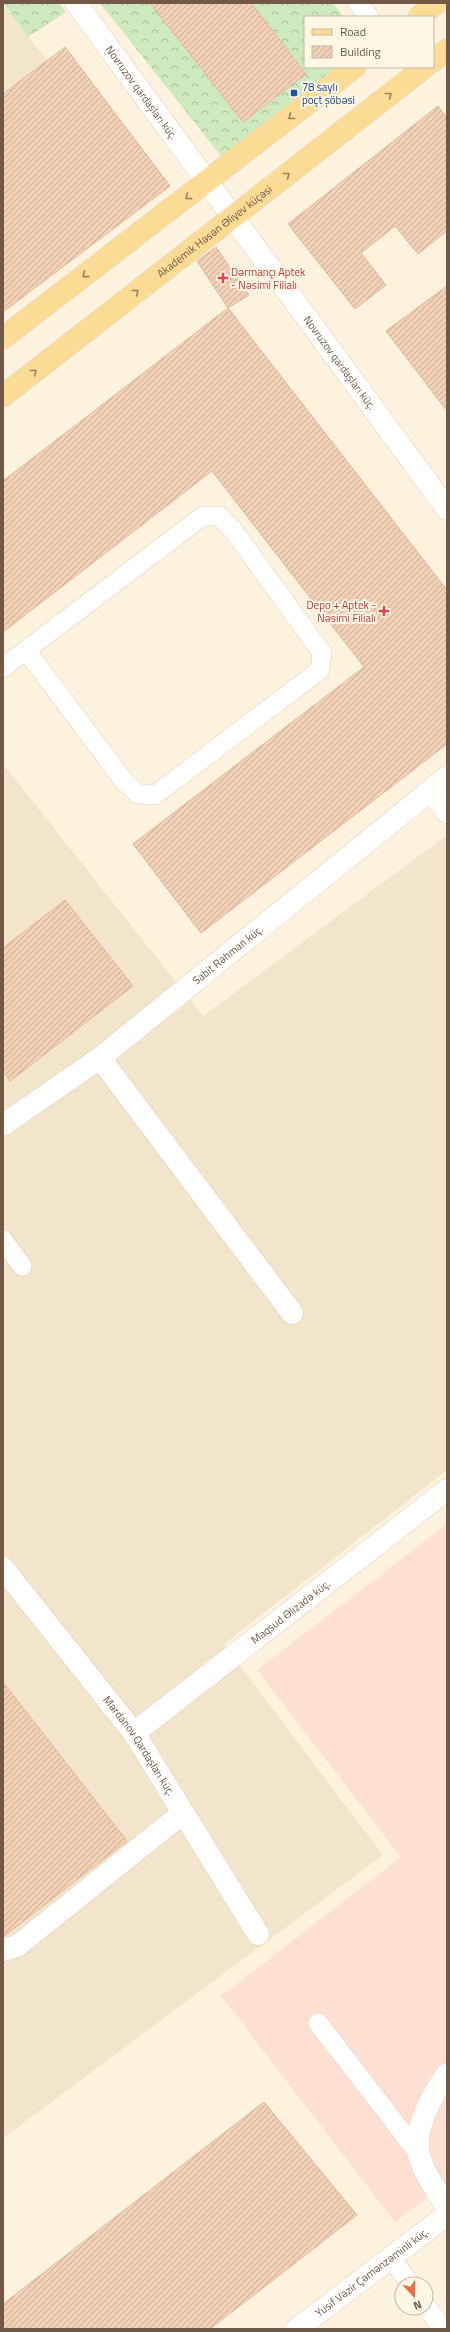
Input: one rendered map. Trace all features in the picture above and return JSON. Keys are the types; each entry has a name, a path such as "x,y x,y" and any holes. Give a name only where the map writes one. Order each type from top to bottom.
{"main road":[{"path":"420,16 437,3"},
{"path":"434,60 447,50"},
{"path":"3,338 354,68"},
{"name":"Akademik Həsən Əliyev küçəsi","path":"3,396 424,68"}],"street":[{"name":"Novruzov qardaşları küç.","path":"76,3 207,182 234,216 447,509"},
{"name":"Sabit Rəhman küç.","path":"3,1126 100,1058 447,777"},
{"path":"430,791 447,812"},
{"path":"100,1058 292,1313"},
{"name":"Maqsud Əlizadə küç.","path":"134,1732 447,1490"},
{"name":"Mərdanov Qardaşları küç.","path":"3,1568 134,1732 258,1934"},
{"path":"3,1950 17,1946 183,1813"},
{"path":"447,2074 424,2116 418,2138 419,2154 424,2168 447,2207"},
{"name":"Yusif Vəzir Çəmənzəminli küç.","path":"298,2329 447,2215"}],"lane":[{"path":"358,3 368,16"},
{"path":"3,668 26,650 203,516 219,516 233,530 322,653 320,670 155,795 138,794 124,781 26,650"},
{"path":"3,1240 22,1266"},
{"path":"318,2023 419,2154"},
{"path":"392,2258 404,2276"},
{"path":"433,2316 443,2329"}],"shaded area":[{"path":"3,5 48,61 3,94"},
{"path":"3,764 203,1016 447,835 447,1470 224,1644 383,1855 3,2138"},
{"path":"447,1524 447,2183 395,2222 221,1996 401,1857 257,1670"}],"green space":[{"path":"3,3 59,3 66,12 28,37"},
{"path":"100,3 150,3 243,122 306,74 251,3 333,3 343,16 304,16 304,68 335,68 221,156"}],"building":[{"path":"150,3 251,3 306,74 243,122"},
{"path":"65,47 170,186 3,312 3,94"},
{"path":"438,106 447,118 447,231 418,254 395,226 361,253 386,285 355,309 288,224"},
{"name":"Dərmançı Aptek - Nəsimi Filialı","path":"216,247 249,295 228,308 197,261"},
{"path":"447,286 447,411 386,331"},
{"name":"Depo + Aptek - Nəsimi Filialı","path":"228,308 447,590 447,744 201,933 133,844 364,667 212,471 3,632 3,481"},
{"path":"65,900 133,986 10,1081 3,1072 3,948"},
{"path":"3,1682 127,1841 3,1937"},
{"path":"264,2102 357,2215 210,2329 3,2329 3,2304"}],"place":[{"name":"78 saylı poçt şöbəsi","path":"294,93"},
{"name":"Dərmançı Aptek - Nəsimi Filialı","path":"223,278"},
{"name":"Depo + Aptek - Nəsimi Filialı","path":"384,611"}]}
